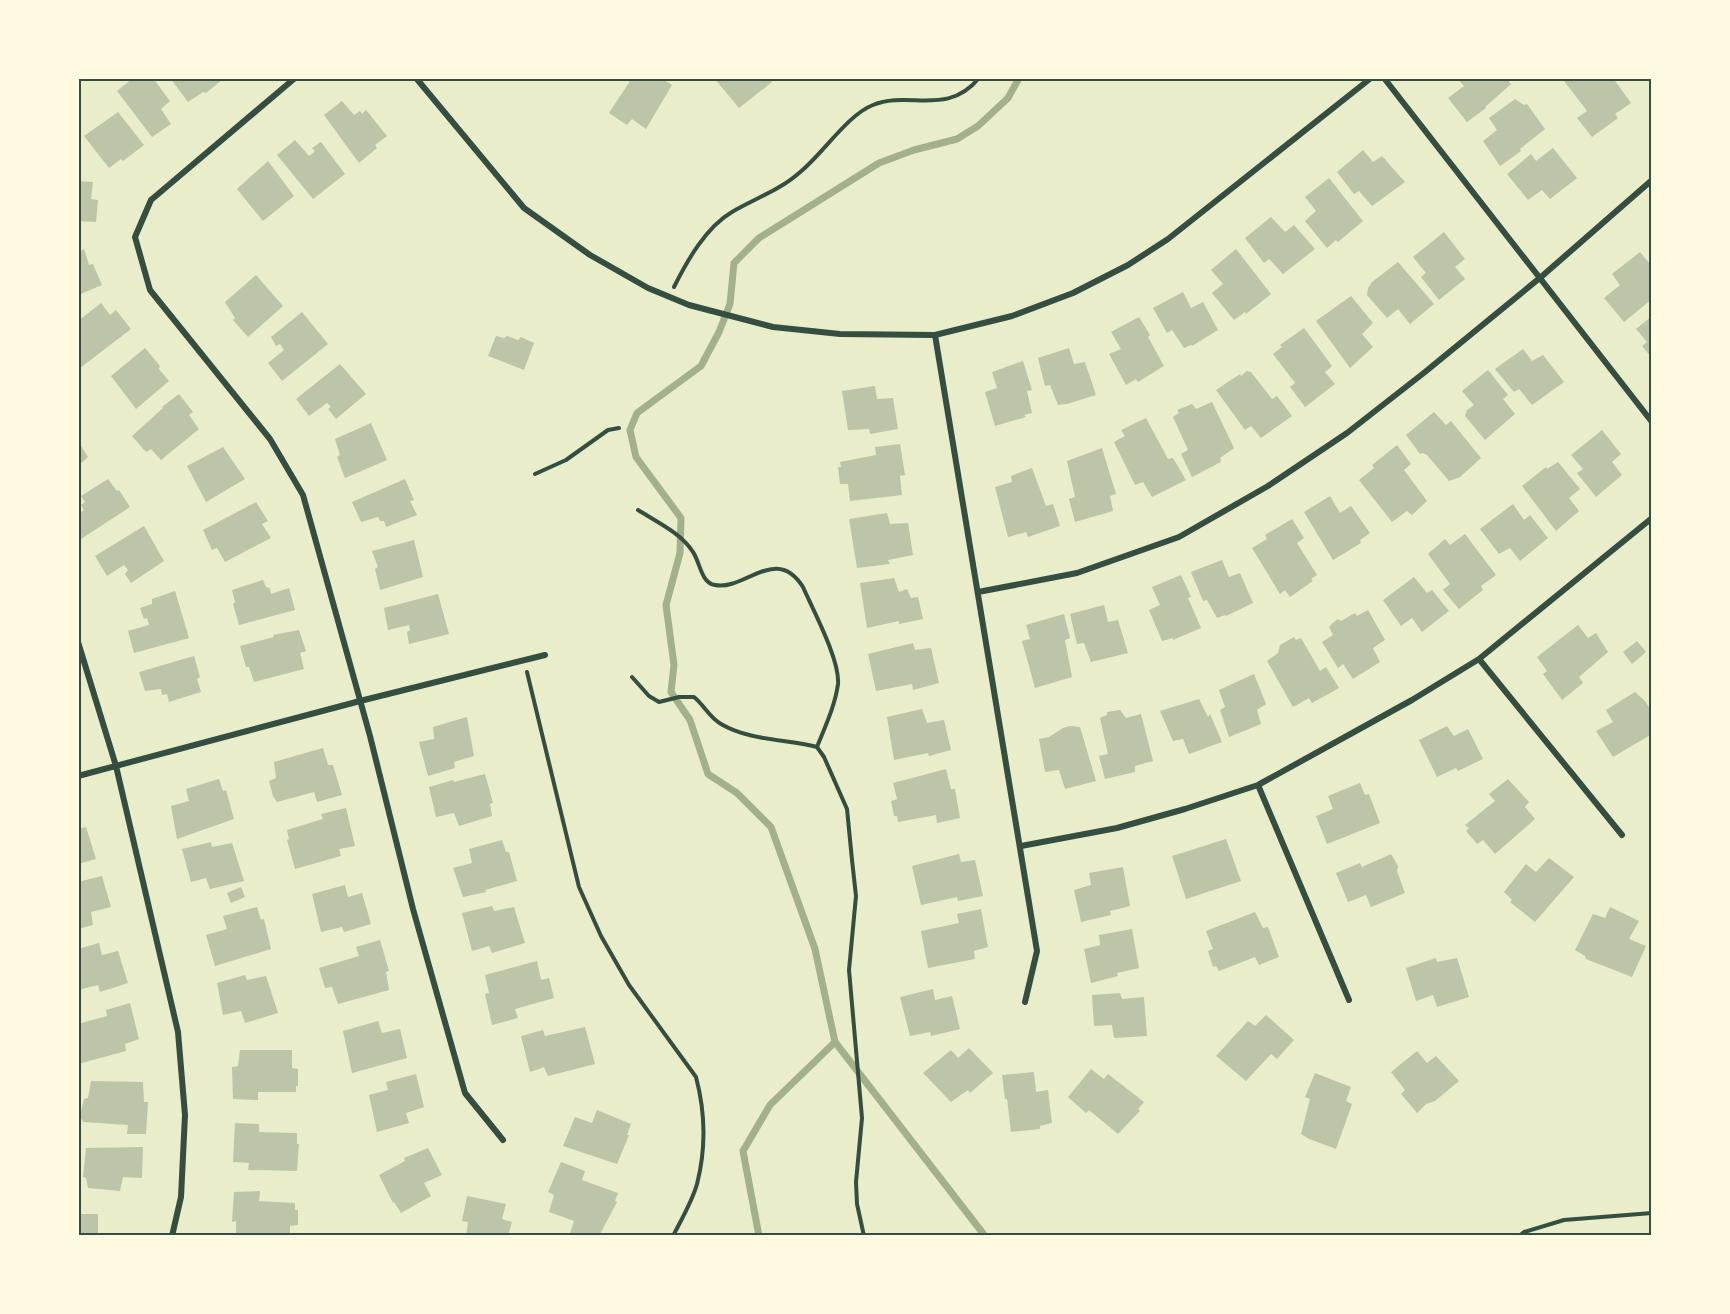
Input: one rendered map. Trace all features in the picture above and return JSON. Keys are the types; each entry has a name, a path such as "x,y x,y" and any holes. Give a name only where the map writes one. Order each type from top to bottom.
{"street":[{"path":"295,78 151,200 135,237 150,290 270,439 303,495 370,736 412,909 465,1094 502,1140"},
{"path":"416,78 524,208 590,255 668,297 712,312 772,327 840,334 935,335 1012,316 1073,293 1128,265 1168,239 1371,78"},
{"path":"1384,78 1652,422"},
{"path":"978,592 1077,573 1179,537 1268,486 1347,433 1541,277 1652,180"},
{"path":"935,335 1037,951 1025,1002"},
{"path":"1021,846 1117,828 1258,785 1412,700 1479,659 1652,518"},
{"path":"78,642 116,766 178,1032 185,1115 181,1197 172,1236"},
{"path":"78,776 360,701 545,655"},
{"path":"1479,659 1622,835"},
{"path":"1258,785 1349,1000"}],"path":[{"path":"668,297 683,268 713,227 730,213 789,182 818,156 861,111 874,104 892,100 923,102 944,100 964,91 979,78"},
{"path":"536,474 566,460 608,430 619,428"},
{"path":"638,510 684,541 694,554 707,581 713,585 724,585 774,569 781,569 797,577 834,659 838,682 832,709 817,747"},
{"path":"524,660 579,887 601,936 629,986 696,1077 704,1135 696,1184 673,1236"},
{"path":"632,677 649,696 661,702 679,697 694,697 709,715 721,724 740,732 817,747 824,757 847,809 856,896 849,970 862,1118 856,1182 857,1204 864,1236"},
{"path":"1519,1236 1524,1232 1564,1220 1652,1213"}],"building":[{"path":"133,78 135,80 153,78 170,101 161,109 171,124 152,137 117,91"},
{"path":"170,78 221,78 222,80 206,93 203,92 188,102"},
{"path":"632,78 661,78 672,85 646,129 632,119 627,125 609,113"},
{"path":"714,78 769,78 772,82 739,108"},
{"path":"1457,78 1506,78 1511,84 1486,108 1467,122 1448,98 1464,86"},
{"path":"1567,78 1613,78 1631,103 1615,114 1618,118 1592,137 1577,118 1587,111 1564,81"},
{"path":"1515,99 1524,105 1527,104 1545,129 1500,166 1483,141 1497,130 1489,118"},
{"path":"342,101 354,115 360,111 362,114 366,110 387,136 375,145 377,148 359,163 324,115"},
{"path":"118,112 144,145 123,161 121,159 109,168 84,136"},
{"path":"295,140 309,156 315,151 312,148 321,142 345,174 313,199 277,155"},
{"path":"1553,148 1577,178 1550,199 1542,190 1528,200 1507,174 1531,154 1536,161"},
{"path":"1363,150 1373,162 1382,156 1405,182 1372,206 1359,191 1354,194 1337,172"},
{"path":"268,161 294,196 263,221 237,189"},
{"path":"1329,178 1363,221 1338,242 1336,240 1327,248 1305,221 1316,211 1305,197"},
{"path":"78,181 93,182 91,199 98,200 96,222 78,221"},
{"path":"1271,217 1285,232 1294,225 1315,249 1283,274 1269,259 1264,263 1245,238"},
{"path":"1444,232 1465,259 1455,267 1465,279 1439,300 1421,277 1426,273 1413,257"},
{"path":"84,249 89,265 93,264 102,285 78,295 78,252"},
{"path":"1236,249 1271,294 1246,314 1245,312 1234,320 1212,293 1223,284 1211,270"},
{"path":"1640,252 1649,263 1651,261 1652,263 1652,299 1624,322 1604,298 1620,285 1612,274"},
{"path":"1398,262 1434,304 1410,324 1398,309 1387,318 1367,295 1372,282"},
{"path":"256,275 283,306 248,337 233,320 235,318 225,302"},
{"path":"1183,292 1191,308 1203,302 1218,330 1192,346 1184,348 1172,330 1167,333 1153,308"},
{"path":"1351,296 1373,323 1362,334 1373,347 1350,368 1316,321"},
{"path":"101,303 110,315 116,310 131,329 80,368 78,366 78,321"},
{"path":"302,312 328,344 282,381 268,363 284,350 280,344 276,346 271,337"},
{"path":"1652,316 1652,358 1642,346 1647,342 1636,329"},
{"path":"1139,317 1164,366 1138,382 1136,379 1126,385 1109,354 1121,349 1111,332"},
{"path":"1304,328 1332,366 1325,372 1335,384 1305,407 1290,387 1295,383 1273,354 1282,347 1280,345"},
{"path":"496,336 504,338 507,336 518,340 521,337 534,343 524,370 488,356"},
{"path":"145,348 169,381 136,409 111,376"},
{"path":"1069,348 1074,364 1085,362 1096,395 1058,405 1050,385 1045,386 1038,358"},
{"path":"1523,349 1532,361 1543,355 1564,382 1532,405 1519,389 1514,392 1495,369"},
{"path":"1023,361 1032,390 1027,391 1032,413 995,426 985,392 997,388 992,372"},
{"path":"340,364 366,394 336,419 328,409 331,407 327,403 309,416 296,399"},
{"path":"1488,370 1508,395 1503,399 1515,414 1485,440 1465,416 1467,410 1474,405 1462,391"},
{"path":"1247,371 1251,372 1272,399 1277,396 1292,416 1261,438 1251,426 1245,430 1216,390"},
{"path":"875,386 877,399 893,398 898,429 870,434 869,429 848,430 842,391"},
{"path":"179,394 193,412 189,415 199,429 161,460 151,449 146,452 132,436"},
{"path":"1212,402 1234,448 1220,458 1221,462 1192,477 1181,454 1188,450 1173,417 1179,413 1177,410 1192,404 1196,409"},
{"path":"1434,412 1446,425 1451,421 1481,458 1460,477 1449,481 1427,455 1420,454 1406,435"},
{"path":"1146,418 1168,459 1173,458 1186,480 1152,497 1143,482 1135,485 1114,442 1125,436 1121,430"},
{"path":"371,423 387,460 345,478 337,457 340,455 335,439"},
{"path":"1602,430 1621,454 1612,462 1622,475 1596,497 1577,473 1583,469 1571,455"},
{"path":"78,441 88,457 78,466"},
{"path":"900,444 905,475 900,476 902,495 850,501 848,484 840,484 838,467 841,467 840,462 876,455 875,447"},
{"path":"1397,445 1411,464 1404,470 1427,501 1412,515 1407,511 1392,522 1359,480 1374,468 1372,465"},
{"path":"223,447 245,479 206,502 187,466"},
{"path":"1102,448 1116,494 1110,496 1113,511 1075,522 1069,499 1075,497 1067,461"},
{"path":"1558,462 1580,489 1569,498 1579,511 1556,531 1522,486 1546,467 1547,469"},
{"path":"1032,468 1046,506 1053,504 1060,526 1028,537 1026,532 1008,537 995,487 1012,482 1011,476"},
{"path":"108,479 117,491 119,490 130,507 81,539 78,534 78,514 84,510 81,505 85,502 81,496"},
{"path":"405,479 414,500 410,501 417,515 386,527 384,521 380,521 378,517 361,522 352,502"},
{"path":"1330,496 1340,513 1351,506 1370,533 1360,540 1361,543 1333,560 1304,512"},
{"path":"256,502 268,521 262,524 271,538 225,562 217,548 212,550 203,530"},
{"path":"1513,504 1524,520 1530,515 1548,538 1520,561 1510,548 1499,554 1480,529"},
{"path":"887,513 890,524 908,523 913,555 888,560 890,564 857,568 849,519"},
{"path":"1292,519 1304,538 1297,543 1317,575 1311,579 1313,581 1290,597 1285,590 1280,594 1252,548 1267,539 1265,535"},
{"path":"144,526 164,561 131,583 125,574 128,570 124,565 107,576 95,556"},
{"path":"1465,534 1496,575 1481,586 1483,590 1459,609 1443,590 1450,584 1428,554 1445,539 1450,545"},
{"path":"414,540 423,577 380,590 375,569 378,567 372,551"},
{"path":"1222,560 1229,577 1240,573 1253,603 1217,618 1207,600 1203,601 1191,572"},
{"path":"1181,575 1201,628 1173,640 1173,638 1162,641 1149,610 1160,605 1152,587"},
{"path":"1414,577 1427,593 1432,590 1449,611 1422,632 1412,618 1401,626 1383,600"},
{"path":"894,578 899,592 907,589 911,598 918,597 923,619 899,624 899,621 867,628 860,583"},
{"path":"263,580 266,587 270,588 271,594 289,588 295,610 239,625 232,590"},
{"path":"175,591 189,638 134,653 128,631 149,625 140,608 152,604 152,599"},
{"path":"438,594 449,634 409,644 407,632 410,630 409,625 388,630 384,608"},
{"path":"1104,605 1108,622 1118,620 1128,653 1091,662 1084,643 1077,644 1070,614"},
{"path":"1368,610 1385,640 1373,648 1380,662 1353,679 1343,664 1338,668 1322,642 1333,635 1329,627 1338,619 1341,621 1355,613 1357,616"},
{"path":"1064,614 1070,638 1065,640 1072,677 1035,688 1022,641 1030,639 1026,625"},
{"path":"1578,625 1588,638 1596,633 1608,652 1579,677 1583,683 1562,700 1543,674 1547,671 1537,657"},
{"path":"299,630 306,651 300,653 304,669 254,682 249,667 246,667 240,646 274,637 273,635"},
{"path":"1294,637 1296,640 1301,638 1320,671 1326,667 1339,688 1312,703 1309,698 1293,707 1267,661 1278,653 1280,645"},
{"path":"1637,641 1646,652 1632,664 1623,652"},
{"path":"913,643 915,650 931,648 939,683 913,690 912,684 876,691 868,654"},
{"path":"194,656 200,677 197,679 201,692 169,702 167,694 162,695 161,689 145,691 139,672"},
{"path":"1254,674 1266,704 1257,710 1261,724 1229,737 1220,710 1225,707 1219,690"},
{"path":"1635,692 1652,712 1652,734 1613,757 1596,731 1613,722 1606,710"},
{"path":"1199,699 1208,717 1210,714 1222,742 1189,754 1183,739 1173,741 1160,711"},
{"path":"922,709 927,723 944,720 951,750 929,756 928,753 894,760 887,717"},
{"path":"1120,710 1126,718 1141,714 1153,761 1135,766 1135,772 1105,779 1099,756 1108,754 1100,718 1107,715 1107,712"},
{"path":"467,717 474,756 454,762 455,768 428,776 419,742 434,739 433,727"},
{"path":"1070,726 1080,727 1096,781 1065,789 1059,770 1045,772 1039,739 1049,737"},
{"path":"1447,726 1454,736 1468,729 1483,759 1458,771 1456,768 1437,777 1419,740"},
{"path":"323,748 328,765 333,765 342,795 317,802 314,792 277,802 269,781 276,778 274,762"},
{"path":"946,769 951,789 955,789 960,818 937,823 936,815 898,822 897,816 894,816 891,801 897,799 893,783"},
{"path":"485,774 493,803 490,804 492,816 459,826 454,813 436,817 429,787"},
{"path":"219,779 223,791 226,790 234,819 177,839 171,806 189,801 186,789"},
{"path":"1508,779 1529,802 1525,807 1535,819 1495,854 1483,840 1477,844 1466,831 1469,828 1465,825 1495,801 1489,794"},
{"path":"1360,783 1365,795 1369,794 1380,823 1327,844 1316,816 1333,809 1328,796"},
{"path":"346,808 355,846 339,849 341,856 295,869 287,840 289,839 287,830 323,819 321,814"},
{"path":"86,827 96,859 78,864 78,829"},
{"path":"1226,839 1241,881 1186,899 1172,856"},
{"path":"502,840 506,852 509,852 517,881 463,897 453,868 472,863 469,849"},
{"path":"211,842 212,847 232,843 244,881 210,889 206,878 191,882 182,849"},
{"path":"959,854 961,862 975,860 983,896 958,901 957,897 921,905 912,866"},
{"path":"1391,854 1398,866 1397,871 1405,893 1371,907 1366,895 1348,902 1336,873 1360,863 1362,867"},
{"path":"1549,858 1574,877 1535,922 1510,902 1512,900 1504,892 1526,864 1536,872"},
{"path":"1123,867 1130,906 1110,911 1111,915 1081,922 1074,890 1091,885 1089,873"},
{"path":"102,876 111,907 91,912 93,925 78,929 78,882"},
{"path":"345,885 348,897 362,893 371,924 344,932 342,927 321,932 312,894"},
{"path":"241,887 245,897 231,903 227,893"},
{"path":"492,906 494,911 514,907 525,943 492,953 489,946 472,951 462,913"},
{"path":"257,907 261,920 264,919 271,949 215,966 206,935 227,929 223,916"},
{"path":"1610,907 1639,921 1629,939 1646,946 1632,977 1586,959 1575,950 1593,914 1605,918"},
{"path":"981,909 988,947 974,951 975,959 928,968 921,931 959,923 957,914"},
{"path":"1255,912 1263,928 1268,927 1279,957 1259,965 1255,957 1219,971 1216,966 1213,967 1208,951 1213,949 1206,931"},
{"path":"1132,929 1139,968 1091,983 1084,949 1100,945 1099,935"},
{"path":"380,940 389,971 386,972 389,990 338,1004 332,987 325,988 319,968 359,956 356,947"},
{"path":"99,943 102,955 118,951 128,983 100,992 98,985 78,990 78,949"},
{"path":"1436,958 1437,962 1457,958 1469,997 1437,1007 1433,995 1416,1001 1406,968"},
{"path":"537,961 541,980 549,978 554,998 515,1009 518,1018 492,1025 485,994 489,993 485,975"},
{"path":"245,975 247,980 266,976 278,1013 245,1023 241,1011 223,1015 217,983"},
{"path":"933,989 935,1000 952,996 960,1029 931,1036 930,1032 910,1036 900,997"},
{"path":"1120,993 1122,999 1144,997 1147,1036 1114,1038 1112,1025 1094,1026 1092,995"},
{"path":"130,1003 139,1039 125,1044 126,1051 78,1064 78,1024 107,1016 106,1010"},
{"path":"1266,1015 1294,1040 1277,1059 1271,1054 1246,1081 1216,1056 1248,1021 1255,1026"},
{"path":"378,1021 382,1033 400,1029 407,1058 352,1073 343,1031"},
{"path":"585,1027 595,1064 548,1076 544,1067 530,1072 521,1036 543,1030 545,1036"},
{"path":"969,1048 993,1073 970,1093 968,1090 951,1102 923,1073 951,1050 958,1058"},
{"path":"240,1050 292,1050 292,1068 298,1069 296,1092 258,1092 258,1100 233,1099 232,1067 238,1066"},
{"path":"1417,1051 1427,1063 1436,1056 1459,1081 1417,1113 1401,1094 1405,1090 1391,1072"},
{"path":"1091,1069 1104,1079 1108,1074 1144,1102 1138,1109 1140,1111 1118,1134 1089,1110 1086,1113 1068,1097"},
{"path":"1034,1072 1036,1092 1048,1090 1052,1123 1040,1126 1040,1129 1011,1132 1002,1075"},
{"path":"1315,1073 1351,1087 1346,1101 1352,1104 1336,1149 1301,1134 1310,1099 1305,1097"},
{"path":"416,1074 424,1107 406,1113 409,1123 377,1132 369,1095 388,1090 386,1082"},
{"path":"91,1081 143,1082 144,1102 148,1102 146,1134 127,1134 128,1125 83,1122 80,1116 84,1099 88,1098"},
{"path":"597,1110 631,1124 617,1164 563,1146 575,1117 592,1123"},
{"path":"235,1123 259,1124 259,1132 297,1133 297,1144 299,1144 297,1171 248,1170 249,1163 233,1162"},
{"path":"143,1147 142,1178 123,1177 120,1191 88,1188 86,1178 83,1177 86,1148"},
{"path":"428,1148 442,1175 424,1183 431,1196 401,1213 393,1203 379,1175 405,1161 404,1158"},
{"path":"561,1162 585,1171 582,1180 618,1193 615,1201 617,1202 599,1236 569,1236 574,1221 549,1212 554,1195 548,1192"},
{"path":"260,1191 259,1201 295,1203 295,1210 298,1210 298,1225 290,1226 290,1236 236,1236 236,1221 232,1222 234,1192"},
{"path":"467,1196 506,1204 502,1219 512,1222 508,1236 466,1236 468,1222 462,1221"},
{"path":"78,1214 98,1214 98,1236 78,1236"}],"waterway":[{"path":"985,1236 835,1042 815,949 771,827 737,793 708,774 690,720 671,692 674,665 666,605 680,553 681,518 636,457 630,430 637,413 701,366 719,332 730,304 734,263 759,238 879,163 914,150 957,139 978,126 1008,98 1019,78"},
{"path":"759,1236 743,1151 770,1105 835,1042"}]}
